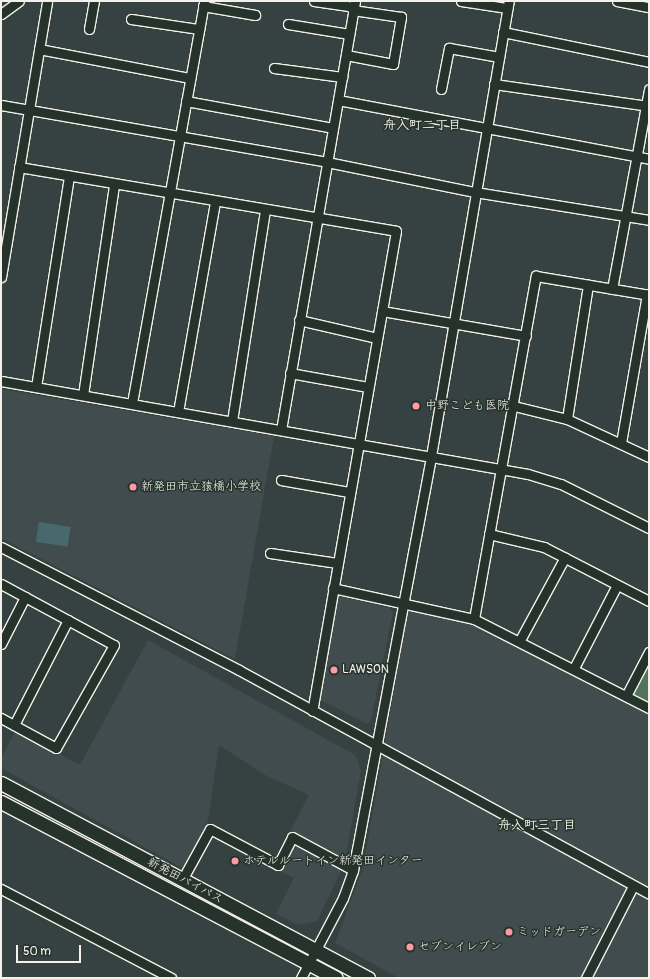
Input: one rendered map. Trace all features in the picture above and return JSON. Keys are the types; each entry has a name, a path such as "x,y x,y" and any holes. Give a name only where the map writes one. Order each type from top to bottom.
{"highway":[{"name":"新発田バイパス","path":"1,783 368,978"},
{"name":"新発田バイパス","path":"1,802 336,978"}],"street":[{"path":"1,14 19,1"},
{"path":"1,272 46,1"},
{"path":"89,29 94,1"},
{"path":"314,1 354,6 401,17 393,64 346,55"},
{"path":"301,978 343,898 353,870 378,748 431,456 508,5 461,1"},
{"path":"617,1 649,7"},
{"path":"132,403 203,3 255,15"},
{"path":"281,430 315,220 327,162 354,6"},
{"path":"131,19 199,29"},
{"path":"288,24 349,34"},
{"path":"503,32 649,62"},
{"path":"441,89 449,48 499,57"},
{"path":"39,50 190,78"},
{"path":"274,68 342,77"},
{"path":"494,84 648,106"},
{"path":"612,289 636,158 648,106 649,89"},
{"path":"338,100 486,131 636,158 649,159"},
{"path":"186,101 333,128"},
{"path":"1,105 327,162 475,192 649,220"},
{"path":"19,167 315,220 396,231 349,492 312,711"},
{"path":"36,387 69,176"},
{"path":"83,395 114,184"},
{"path":"178,412 215,202"},
{"path":"232,421 265,210"},
{"path":"474,619 514,406 536,276 648,294 621,443"},
{"path":"567,419 588,285"},
{"path":"382,311 526,336"},
{"path":"299,320 377,338"},
{"path":"290,372 368,387"},
{"path":"1,381 501,469 561,484 649,528"},
{"path":"514,406 567,419 649,457"},
{"path":"281,480 349,492"},
{"path":"490,534 544,547 649,601"},
{"path":"1,547 312,711 649,894"},
{"path":"270,553 337,563"},
{"path":"520,640 564,557"},
{"path":"1,584 114,645 56,748 1,718"},
{"path":"574,668 617,585"},
{"path":"333,588 404,605 474,619 520,640 649,708"},
{"path":"1,644 25,597"},
{"path":"14,725 68,620"},
{"path":"626,696 649,652"},
{"path":"182,880 210,829 278,865 292,837 353,870"},
{"path":"586,978 634,886"},
{"path":"1,889 171,978"}],"shaded area":[{"name":"新発田市立猿橋小学校","path":"1,389 274,436 235,659 1,538"},
{"path":"338,596 389,608 393,612 371,721 367,724 317,698 334,600"},
{"path":"408,610 455,618 518,643 649,713 649,978 399,978 335,943 363,868"},
{"path":"148,640 355,755 361,770 345,860 290,832 309,795 265,775 219,745 208,821 184,869 1,768 1,758 16,730 80,765"},
{"path":"294,843 342,869 317,921 298,925 276,914 294,878 280,871"}],"green space":[{"path":"649,662 649,704 631,695"}],"water":[{"path":"39,522 71,527 67,547 36,542"}],"place":[{"name":"中野こども医院","path":"416,406"},
{"name":"新発田市立猿橋小学校","path":"133,487"},
{"name":"LAWSON","path":"334,670"},
{"name":"ホテルルートイン新発田インター","path":"235,861"},
{"name":"ミッドガーデン","path":"509,932"},
{"name":"セブンイレブン","path":"410,947"}],"district":[{"name":"舟入町二丁目","path":"422,125"},
{"name":"舟入町三丁目","path":"537,825"}]}
